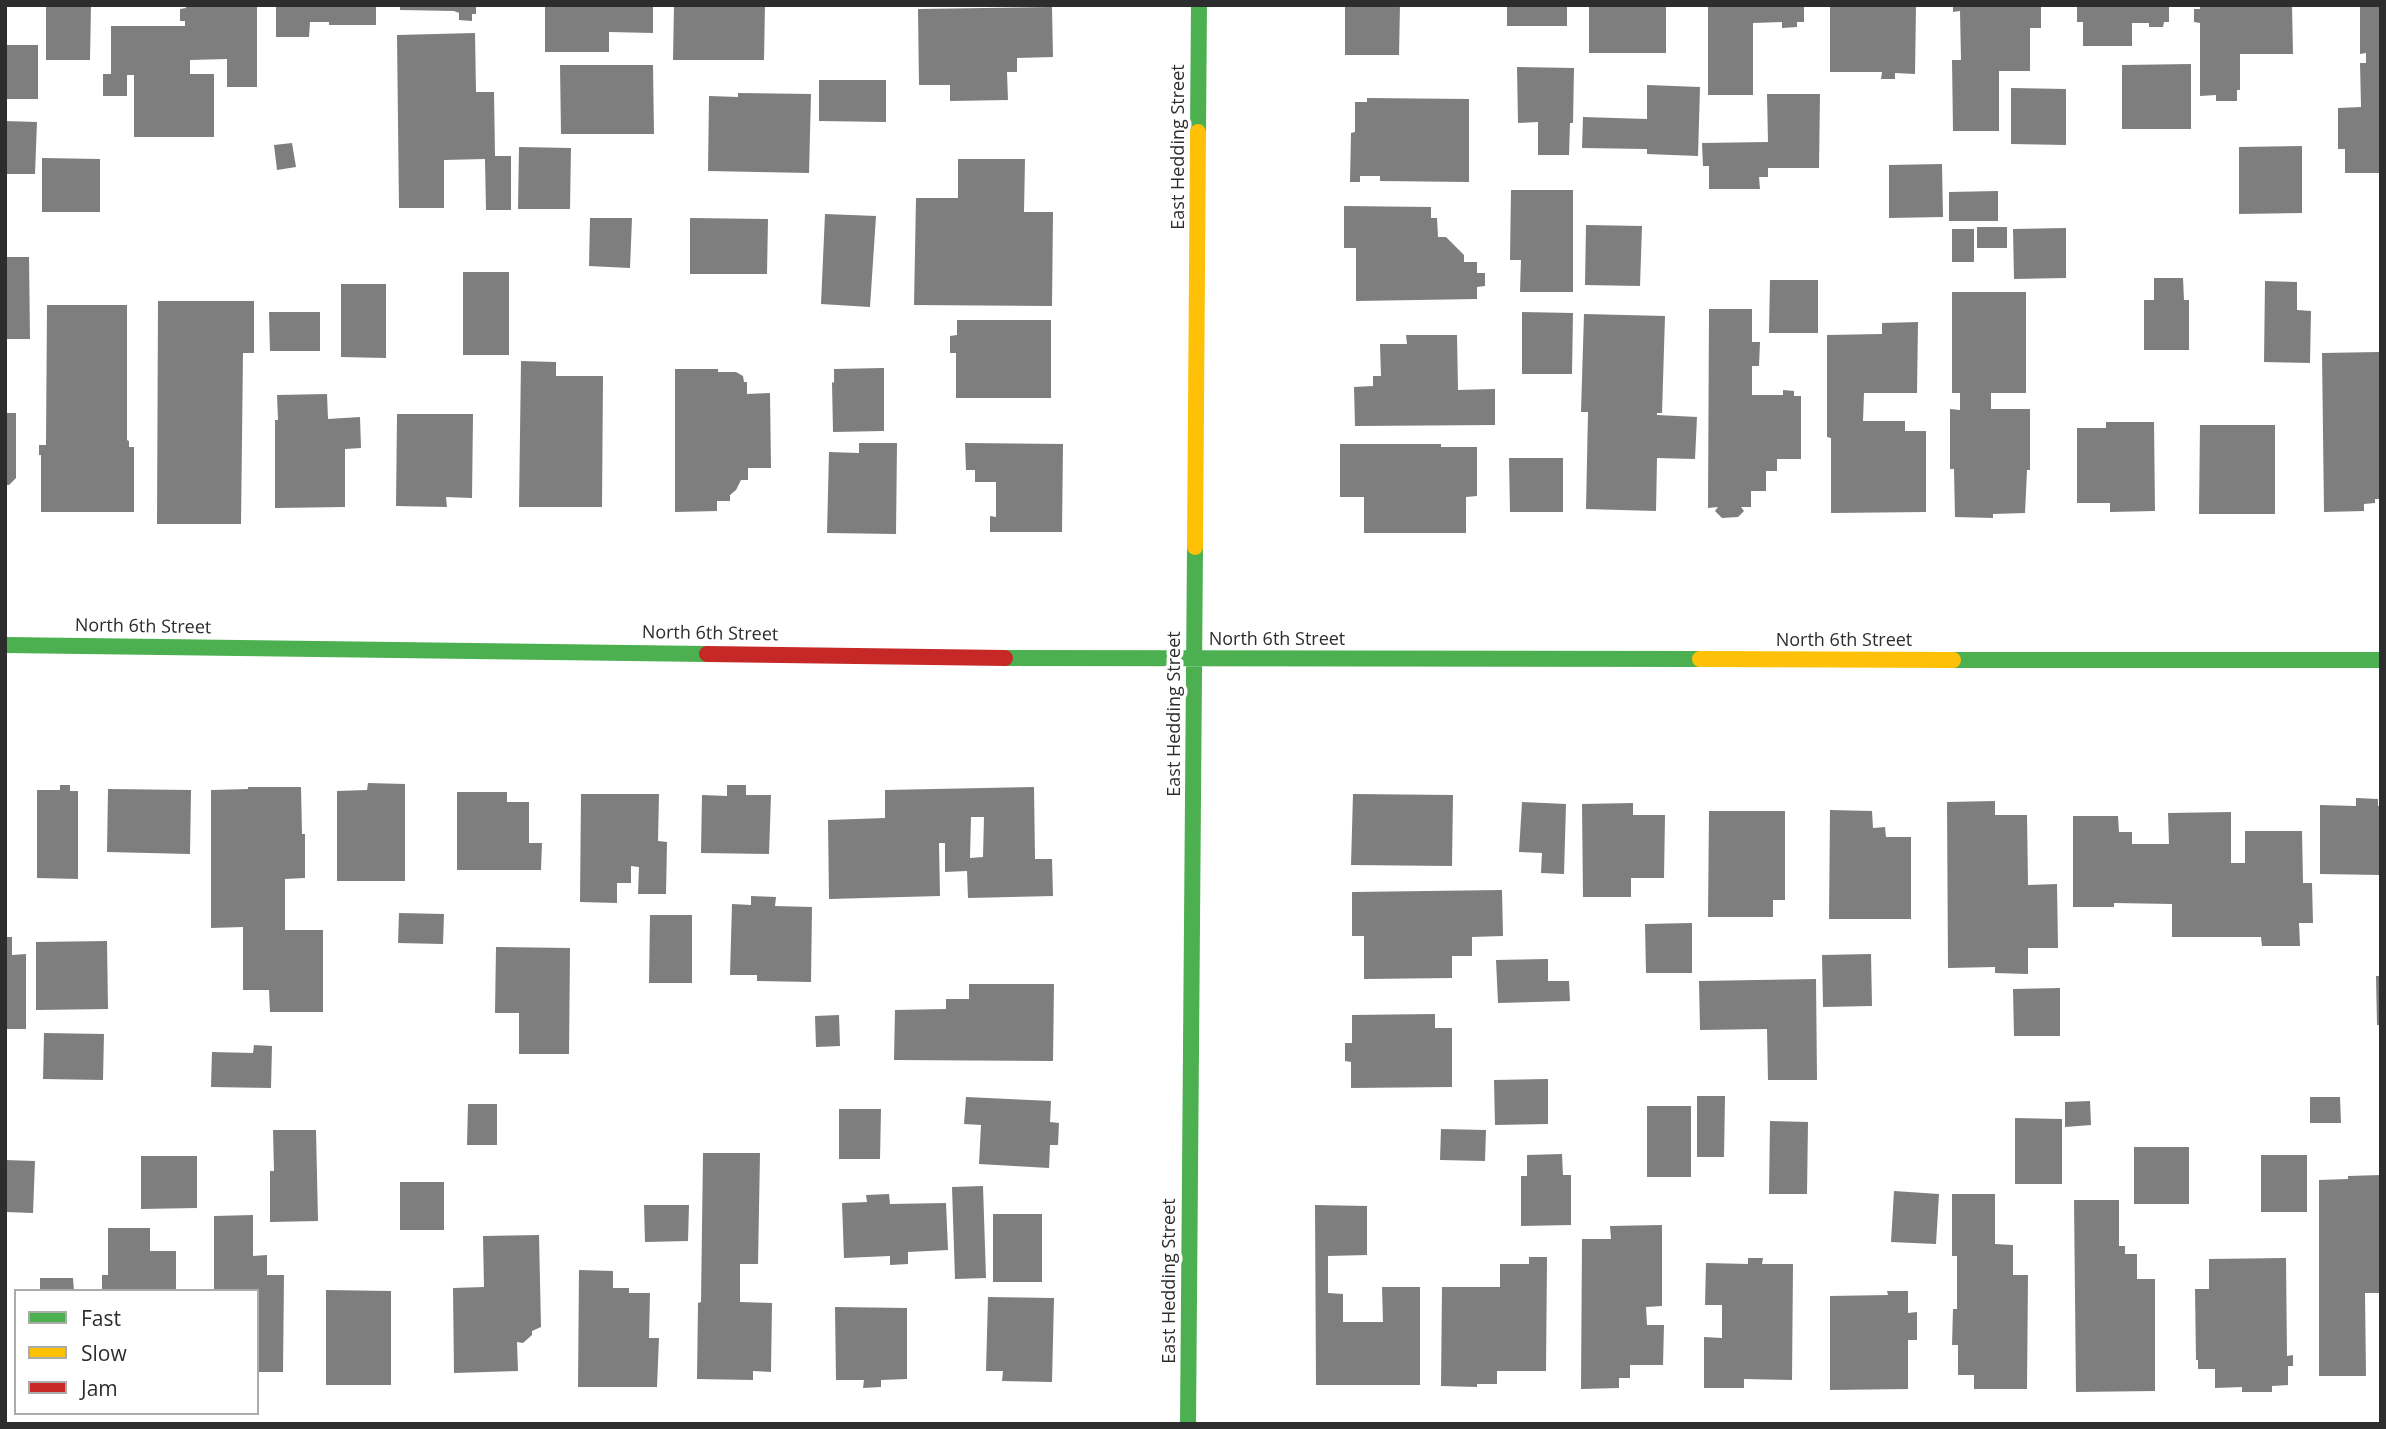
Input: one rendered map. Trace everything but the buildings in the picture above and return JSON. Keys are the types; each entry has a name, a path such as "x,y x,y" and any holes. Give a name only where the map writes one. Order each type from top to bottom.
{"street":[{"name":"East Hedding Street","path":"1188,1424 1199,5"},
{"name":"North 6th Street","path":"5,645 1194,659 2381,660"}],"traffic: fast":[{"path":"1198,132 1199,5"},
{"path":"1188,1424 1195,547"},
{"path":"5,645 707,654"},
{"path":"1005,658 1700,659"},
{"path":"1953,660 2381,660"}],"traffic: slow":[{"path":"1195,547 1198,132"},
{"path":"1700,659 1953,660"}],"traffic: jam":[{"path":"707,654 1005,658"}]}
